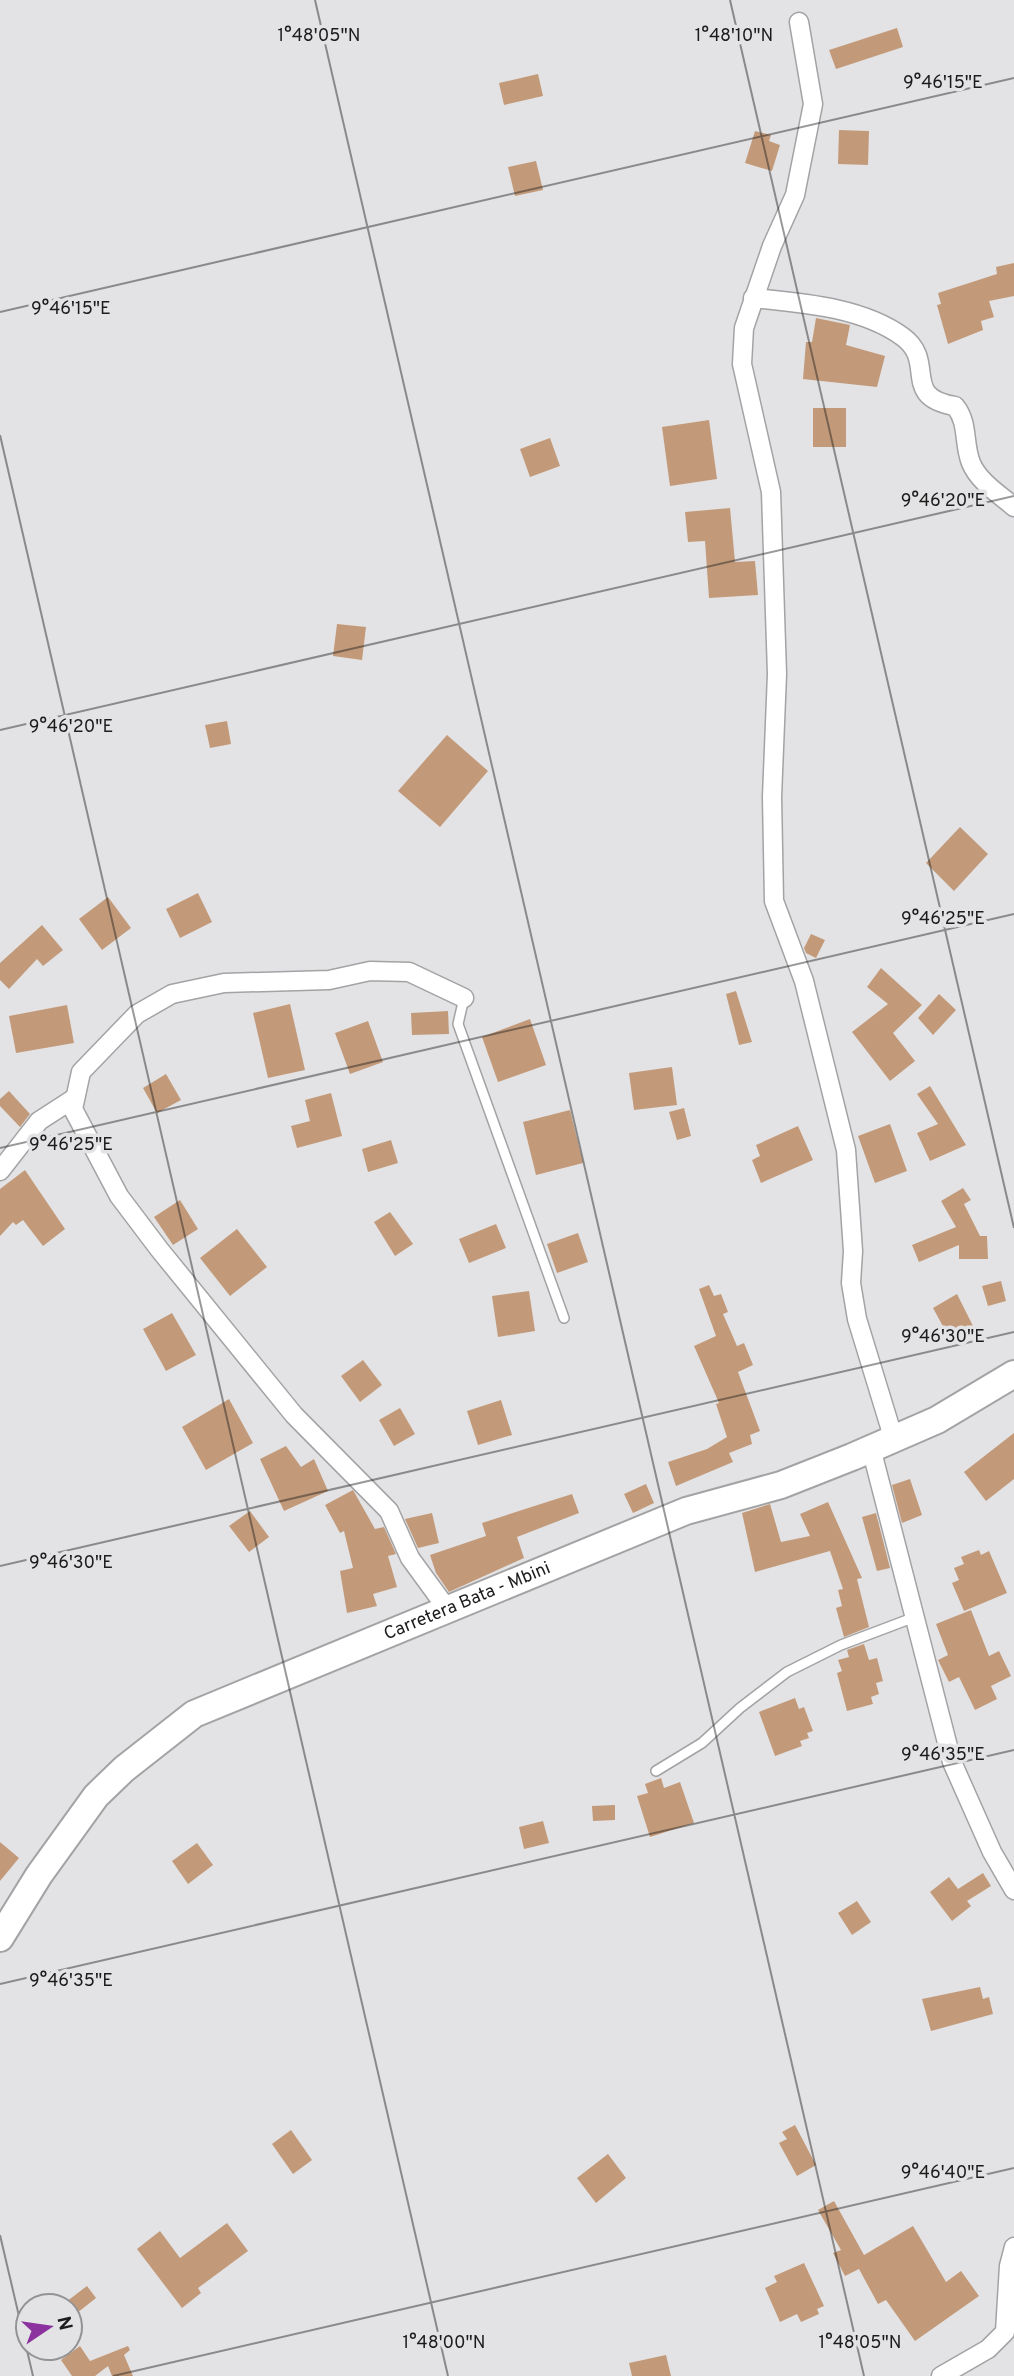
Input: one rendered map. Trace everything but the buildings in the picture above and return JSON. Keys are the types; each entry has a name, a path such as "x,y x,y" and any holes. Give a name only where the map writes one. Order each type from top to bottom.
{"main road":[{"name":"Carretera Bata - Mbini","path":"3,1930 39,1874 96,1796 124,1769 194,1714 686,1511 781,1485 882,1444 961,1406 1014,1374"}],"street":[{"path":"799,22 813,104 795,195 753,298 744,328 742,364 771,492 777,674 772,797 774,901 804,981 846,1150 853,1251 851,1283 915,1617 952,1762 992,1852 1014,1891"},
{"path":"753,298 810,303 866,319 901,335 914,347 923,391 935,403 955,406 964,417 968,450 978,477 1014,507"},
{"path":"448,1610 410,1558 389,1511 294,1415 119,1196 76,1117 73,1098 82,1072 105,1047 137,1014 172,994 224,983 316,981 370,971 409,972 464,998"},
{"path":"0,1171 40,1121 73,1098"},
{"path":"941,2376 988,2349 1005,2332 1008,2318 1009,2266 1014,2248"}],"lane":[{"path":"464,998 458,1024 564,1318"},
{"path":"656,1771 702,1743 740,1708 787,1672 841,1645 915,1617"}]}
